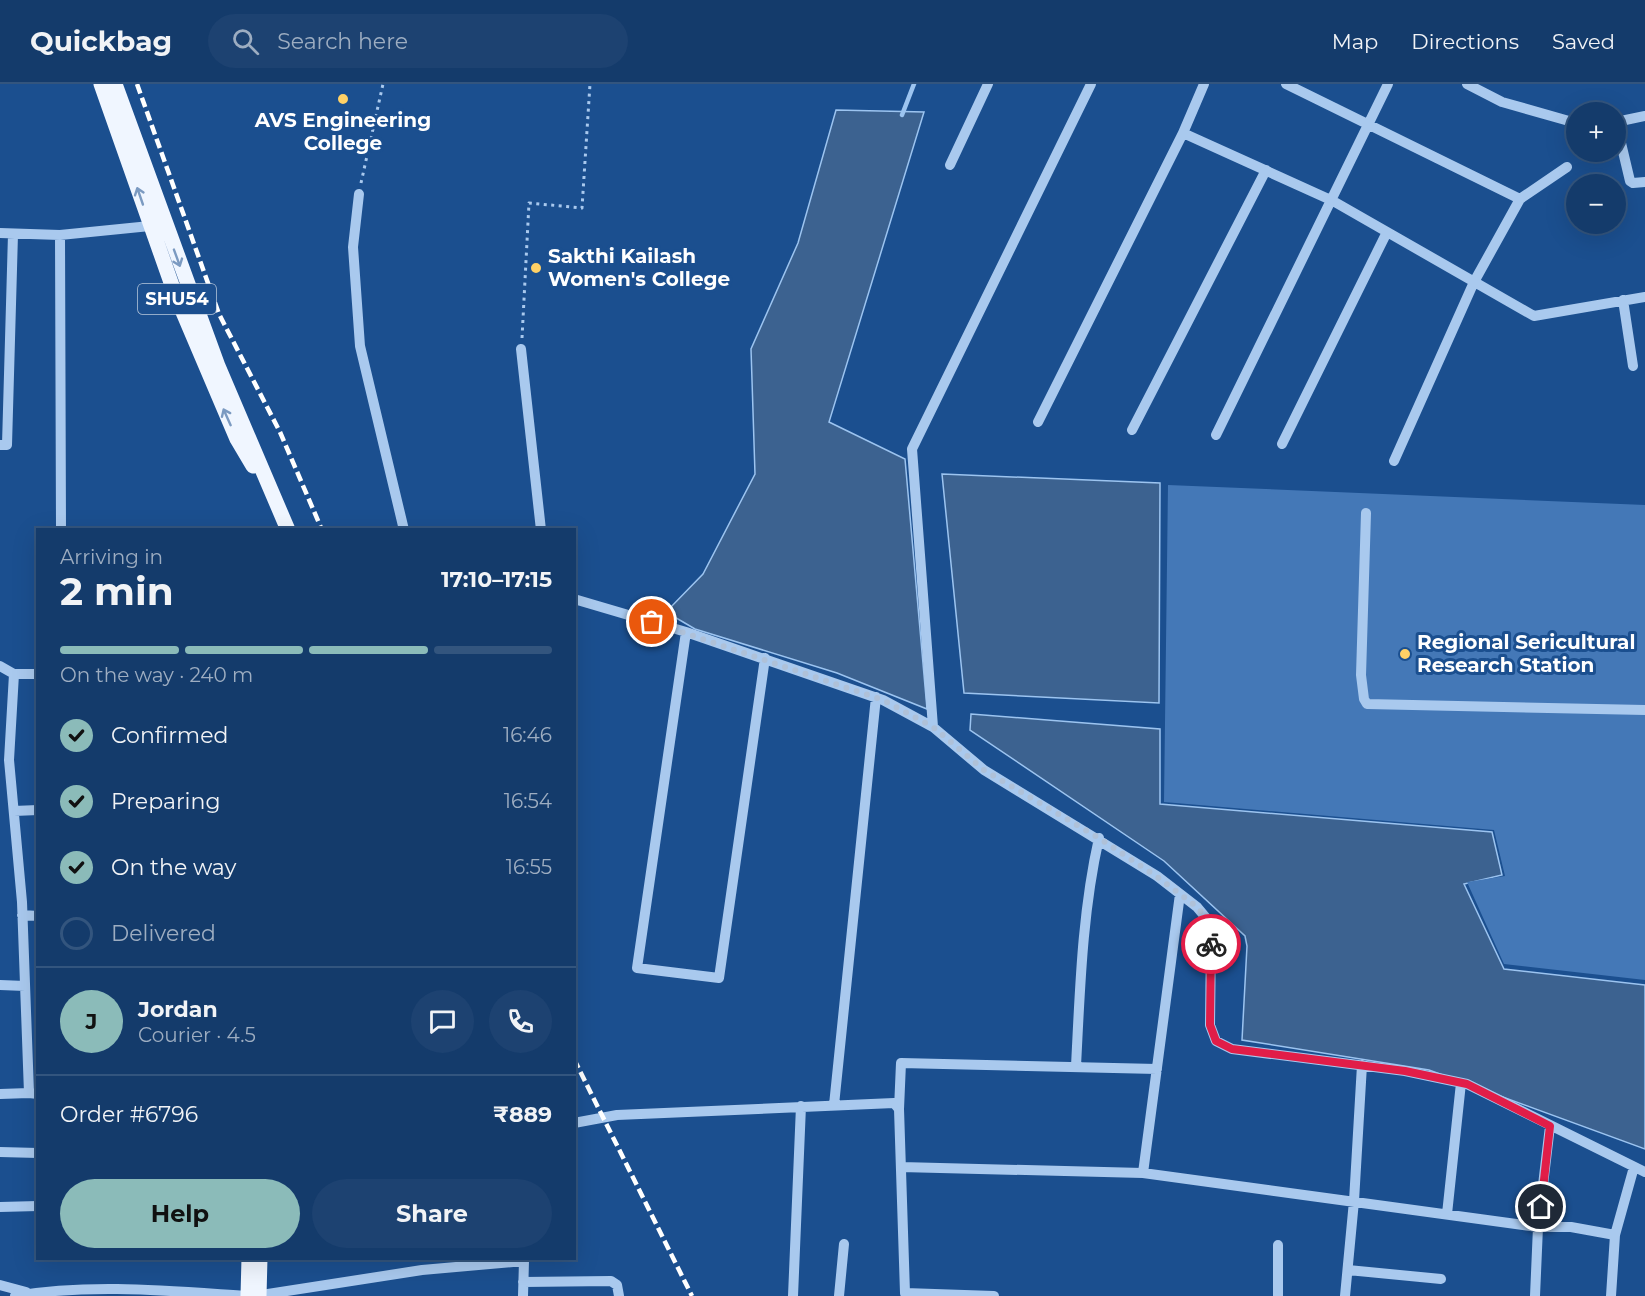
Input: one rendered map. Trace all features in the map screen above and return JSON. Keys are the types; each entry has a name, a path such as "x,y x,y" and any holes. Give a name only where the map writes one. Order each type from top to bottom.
{"main road":[{"name":"SHU54","path":"101,84 150,226 198,350 237,439 276,504"},
{"name":"SHU54","path":"115,84 197,312 287,528"},
{"path":"248,1296 249,1260"},
{"path":"259,1296 260,1260"}],"street":[{"path":"950,165 988,84"},
{"path":"933,727 912,449 1091,84"},
{"path":"1038,422 1184,133 1204,84"},
{"path":"1286,84 1520,199"},
{"path":"1216,435 1333,201 1388,84"},
{"path":"1467,84 1502,102 1566,120"},
{"path":"1626,120 1645,116"},
{"path":"1184,133 1333,201 1534,316 1645,297"},
{"path":"1625,162 1630,181 1645,183"},
{"path":"1394,460 1474,282 1520,199 1567,167"},
{"path":"1132,430 1266,171"},
{"path":"359,194 353,247 360,346 404,528"},
{"path":"0,233 60,235 150,226"},
{"path":"1282,444 1387,232"},
{"path":"0,445 8,445 13,234"},
{"path":"60,235 62,528"},
{"path":"1623,300 1633,366"},
{"path":"521,349 542,528"},
{"path":"1366,513 1361,675 1364,699 1367,704 1645,710"},
{"path":"576,600 686,632 876,697 933,727 984,770 1099,838 1180,894 1197,907 1207,919 1211,936 1210,1025 1216,1041 1232,1049 1362,1065 1461,1083 1645,1172"},
{"path":"686,632 637,968 719,978 765,658"},
{"path":"0,666 14,674 36,674"},
{"path":"0,1094 33,1093 14,811 5,760 14,674"},
{"path":"834,1105 876,697"},
{"path":"14,811 36,810"},
{"path":"1076,1066 1087,906 1090,878 1099,838"},
{"path":"1143,1173 1180,894"},
{"path":"22,915 36,916"},
{"path":"0,985 25,986"},
{"path":"994,1296 905,1293 898,1109 901,1063 1157,1069"},
{"path":"1346,1296 1362,1065"},
{"path":"1448,1214 1461,1083"},
{"path":"576,1123 617,1115 801,1106 894,1103 898,1109"},
{"path":"793,1296 801,1106"},
{"path":"1535,1296 1538,1227 1550,1126"},
{"path":"0,1152 36,1153"},
{"path":"901,1167 1143,1173 1538,1227 1571,1227 1615,1235"},
{"path":"1611,1296 1615,1235 1634,1167"},
{"path":"0,1207 36,1206"},
{"path":"839,1296 844,1244"},
{"path":"1278,1245 1278,1296"},
{"path":"15,1296 57,1290 160,1290 259,1296 422,1270 524,1261 523,1296"},
{"path":"1348,1270 1441,1279"},
{"path":"523,1282 611,1281 617,1285 619,1296"},
{"path":"0,1285 31,1295"}],"path":[{"path":"359,194 383,84"},
{"path":"521,349 529,203 582,208 590,84"}],"water":[{"path":"836,110 924,112 829,422 905,459 927,709 837,673 695,629 666,612 703,574 755,474 751,349 798,243"},
{"path":"942,474 1160,483 1159,703 964,693"},
{"path":"971,714 1160,729 1160,804 1492,832 1502,875 1464,884 1504,969 1645,985 1645,1149 1429,1070 1242,1040 1247,946 1245,936 1164,861 970,730"}],"building":[{"name":"Regional Sericultural Research Station","path":"1168,485 1645,505 1645,980 1504,964 1467,882 1505,876 1494,830 1164,802"}],"waterway":[{"path":"902,115 914,84"}],"railway":[{"path":"137,84 219,314 280,432 321,528"},
{"path":"576,1063 692,1296"}],"way so far":[{"path":"652,622 883,700 933,727 984,770 1099,838 1197,907 1207,919 1211,944"}],"place":[{"name":"AVS Engineering College","path":"343,99"},
{"name":"Sakthi Kailash Women's College","path":"536,268"},
{"name":"Regional Sericultural Research Station","path":"1405,654"}],"route":[{"path":"1211,944 1208,996 1210,1025 1216,1041 1232,1049 1405,1071 1467,1084 1550,1126 1541,1207"}]}
